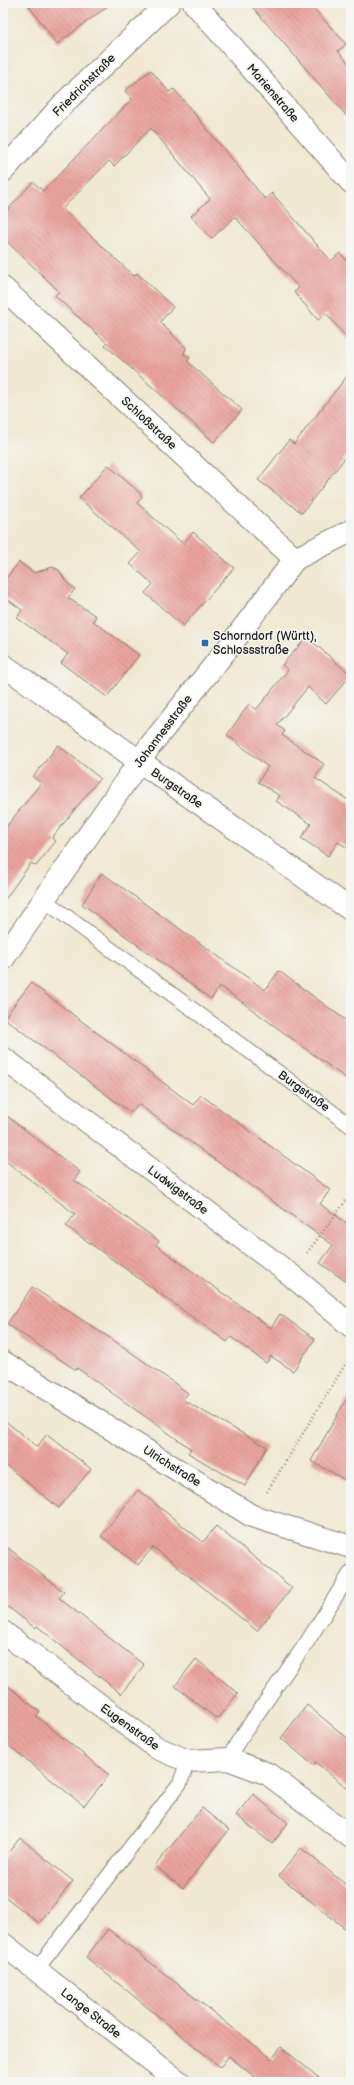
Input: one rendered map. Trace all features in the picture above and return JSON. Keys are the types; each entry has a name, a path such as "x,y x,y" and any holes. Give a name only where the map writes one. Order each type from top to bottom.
{"street":[{"name":"Friedrichstraße","path":"3,171 65,102 169,3"},
{"name":"Marienstraße","path":"194,3 351,182"},
{"name":"Schloßstraße","path":"3,288 295,559"},
{"name":"Johannesstraße","path":"3,959 139,762 295,559 351,531"},
{"name":"Burgstraße","path":"3,665 351,910"},
{"name":"Ludwigstraße","path":"3,1058 291,1275 351,1326"},
{"name":"Ulrichstraße","path":"3,1362 252,1516 351,1547"},
{"name":"Eugenstraße","path":"3,1632 156,1748 188,1761 228,1759 268,1774 351,1837"},
{"name":"Lange Straße","path":"3,1944 179,2082"}],"lane":[{"name":"Burgstraße","path":"44,900 351,1126"},
{"path":"228,1759 308,1642 351,1572"},
{"path":"36,1970 180,1783 188,1761"}],"path":[{"path":"291,1275 351,1194"},
{"path":"252,1516 351,1355"}],"building":[{"path":"27,3 112,3 57,44"},
{"path":"249,3 309,3 346,44 338,51 351,66 351,121"},
{"path":"151,70 169,92 174,89 265,199 272,193 331,261 340,253 351,266 351,343 326,313 318,320 294,292 299,288 235,217 211,239 191,216 210,199 151,128 114,166 109,161 62,209 134,276 137,273 173,307 160,322 186,348 184,354 190,358 187,361 242,410 214,442 105,345 107,343 55,296 59,291 3,238 3,215 33,182 43,191 132,99 125,91"},
{"path":"351,371 351,450 302,513 258,480 289,440 294,444"},
{"path":"108,465 140,493 142,497 137,503 183,544 193,532 234,568 183,626 145,593 153,584 130,564 141,552 79,498"},
{"path":"19,562 34,573 52,567 59,570 66,582 75,589 68,598 96,616 93,621 139,655 107,697 61,663 68,654 17,618 22,610 3,596 3,582"},
{"path":"307,637 351,675 326,704 308,687 277,725 285,731 282,735 324,764 315,778 351,802 351,850 338,842 328,856 301,838 311,824 276,801 280,796 258,782 268,767 227,735 249,704 256,710 288,670 282,665"},
{"path":"58,745 100,778 52,838 56,841 36,866 31,863 3,902 3,831 41,783 33,777"},
{"path":"102,873 265,990 279,971 351,1024 351,1082 220,986 211,999 82,904"},
{"path":"31,983 193,1105 201,1095 330,1190 320,1204 348,1224 351,1220 351,1285 320,1263 333,1245 138,1104 131,1113 4,1018"},
{"path":"3,1113 80,1172 74,1180 159,1241 156,1245 271,1328 280,1314 315,1339 293,1371 271,1356 266,1363 231,1337 227,1342 66,1226 75,1214 3,1159"},
{"path":"32,1287 125,1348 188,1393 183,1400 267,1447 245,1486 188,1453 191,1449 77,1368 76,1370 7,1324"},
{"path":"351,1391 351,1483 311,1461"},
{"path":"3,1419 37,1447 47,1434 91,1469 59,1508 3,1463"},
{"path":"138,1490 203,1542 216,1526 292,1588 257,1631 153,1547 138,1565 101,1536"},
{"path":"3,1544 64,1592 59,1598 144,1665 121,1694 37,1626 35,1628 3,1603"},
{"path":"196,1659 238,1693 217,1719 175,1686"},
{"path":"3,1682 40,1712 36,1716 109,1775 84,1806 3,1741"},
{"path":"307,1705 351,1741 351,1791 315,1762 313,1765 281,1738"},
{"path":"253,1794 288,1823 272,1844 236,1815"},
{"path":"202,1808 229,1830 183,1888 155,1866"},
{"path":"20,1838 73,1881 39,1923 3,1895 3,1859"},
{"path":"301,1848 351,1889 351,1933 279,1876"},
{"path":"108,1929 272,2059 281,2047 324,2082 253,2082 256,2078 229,2056 220,2067 86,1957"}],"place":[{"name":"Schorndorf (Württ), Schlossstraße","path":"205,643"}]}
